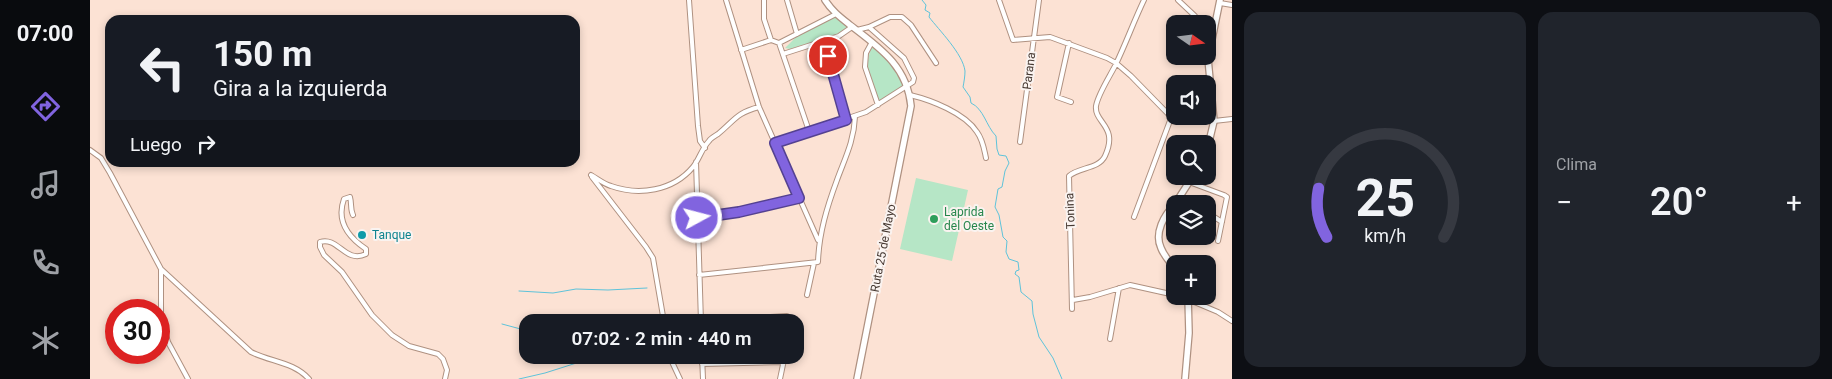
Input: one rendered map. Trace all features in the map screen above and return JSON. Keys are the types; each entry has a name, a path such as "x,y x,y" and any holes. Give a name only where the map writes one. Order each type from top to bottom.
{"main road":[{"path":"825,0 836,14 885,53 898,68 910,95"},
{"path":"1216,19 1220,2"},
{"name":"Ruta 25 de Mayo","path":"857,379 909,117 910,95"},
{"path":"1166,214 1162,221 1159,241 1160,248 1166,256"},
{"path":"1185,379 1189,333 1188,305"}],"street":[{"path":"688,0 698,126 700,141 705,148"},
{"path":"726,0 759,107 818,240"},
{"path":"764,0 764,19 771,40"},
{"path":"787,0 797,34"},
{"path":"1000,0 1013,40 1050,37 1116,63 1166,113"},
{"name":"Parana","path":"1020,142 1039,0"},
{"name":"Tonina","path":"1072,309 1068,179 1074,172 1101,161 1105,155 1110,133 1098,116 1096,104 1144,0"},
{"path":"1178,0 1194,15"},
{"path":"1220,2 1232,5"},
{"path":"741,50 771,40 779,43 836,14"},
{"path":"783,54 839,36 854,28 869,27 890,17 902,17 907,20 936,63"},
{"path":"775,143 855,117 907,86 914,78 904,58 869,27"},
{"path":"823,41 846,120"},
{"path":"872,42 866,53 864,67 878,105"},
{"path":"779,43 809,131"},
{"path":"1069,43 1058,97 1071,102"},
{"path":"910,95 922,98 949,110 969,122 980,137 986,158"},
{"path":"663,314 653,258 591,175 609,186 620,189 649,191 663,188 683,178 709,141 738,115 759,107"},
{"path":"699,275 818,262 818,240 837,179 849,152 854,133 855,117"},
{"path":"1216,121 1232,119"},
{"path":"1134,217 1168,125"},
{"path":"90,150 101,158 105,165"},
{"path":"696,162 701,314"},
{"path":"106,167 161,268 251,352 296,367 309,379"},
{"path":"1203,185 1227,198 1218,241"},
{"path":"353,215 350,209 352,203 350,197 344,199 342,206 344,227 354,241 366,249 366,254 356,256 346,253 338,249 333,242 327,240 320,242 324,255 342,272 372,315 392,335 409,346 438,354 443,359 447,370 445,379"},
{"path":"697,218 739,212 799,198"},
{"path":"1216,218 1222,222"},
{"path":"808,295 814,263"},
{"path":"161,268 161,316 168,342 188,379"},
{"path":"1073,300 1130,285 1166,293"},
{"path":"1110,339 1119,288"},
{"path":"1203,305 1232,321"},
{"path":"673,364 680,379"},
{"path":"702,364 703,379"},
{"path":"780,379 784,364"}],"green space":[{"path":"834,17 849,26 838,34 790,49 785,48 796,37"},
{"path":"872,47 891,64 904,85 880,103 868,69 869,55"},
{"name":"Laprida del Oeste","path":"916,178 968,190 952,261 900,249"}],"waterway":[{"path":"922,0 926,5 925,10 930,13 929,17 960,57 965,71 963,87 970,97 971,103 979,109 996,136 999,155 1006,156 1009,163 1005,171 1002,187 998,189 995,207 999,215 1003,237 1007,241 1006,252 1009,259 1018,262 1019,270 1015,274 1019,277 1021,292 1032,301 1039,337 1053,358 1062,379"},
{"path":"519,291 553,293 576,289 647,288"},
{"path":"502,324 519,329"},
{"path":"519,379 573,364"}],"place":[{"name":"Laprida del Oeste","path":"934,219"},
{"name":"Tanque","path":"362,235"}],"route":[{"path":"697,218 739,212 799,198 775,143 846,120 828,56"}]}
